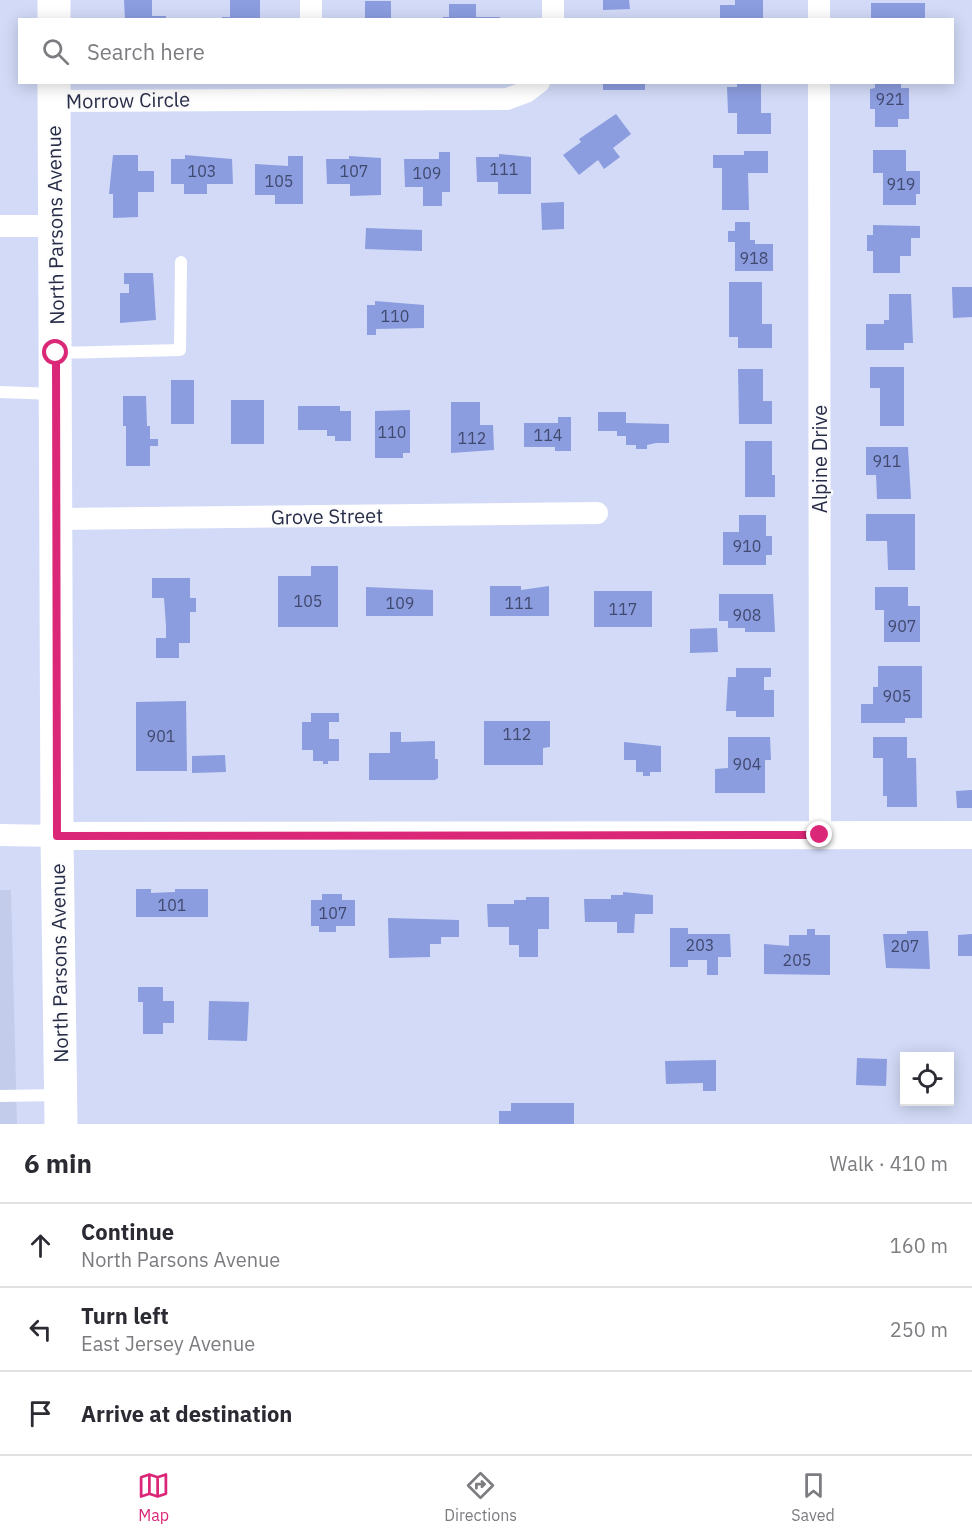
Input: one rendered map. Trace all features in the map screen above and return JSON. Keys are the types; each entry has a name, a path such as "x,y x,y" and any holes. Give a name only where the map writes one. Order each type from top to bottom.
{"main road":[{"path":"54,0 54,18"},
{"name":"North Parsons Avenue","path":"54,92 57,836 61,1109"}],"street":[{"path":"311,0 311,18"},
{"path":"553,0 553,18"},
{"path":"819,0 819,18"},
{"name":"Morrow Circle","path":"54,92 311,91 507,99 526,92 536,84"},
{"name":"Alpine Drive","path":"819,84 820,835"},
{"path":"0,226 55,226"},
{"name":"Grove Street","path":"57,519 597,513"},
{"path":"0,835 972,835"}],"lane":[{"path":"56,353 180,350 181,262"},
{"path":"0,392 56,394"},
{"path":"0,1096 61,1109"}],"shaded area":[{"path":"0,890 11,890 17,1124 0,1124"}],"building":[{"path":"124,0 152,0 152,16 166,16 166,18 125,18"},
{"path":"230,0 260,0 260,18 222,18 230,17"},
{"path":"603,0 629,0 630,9 603,10"},
{"path":"735,0 763,0 763,18 720,18 720,5 735,5"},
{"path":"365,1 391,1 391,18 365,18"},
{"path":"871,3 925,3 925,18 871,18"},
{"path":"449,4 476,4 476,17 500,18 443,18 449,17"},
{"path":"603,84 645,84 645,90 603,90"},
{"path":"737,84 761,84 761,113 771,113 771,134 737,134 737,113 728,113 727,87 737,87"},
{"path":"875,84 901,84 901,88 909,88 909,119 898,119 898,127 875,127 875,109 870,109 870,89 875,88"},
{"path":"616,114 631,134 613,148 620,157 604,169 598,160 579,175 563,155 581,142 579,139"},
{"path":"873,150 906,150 906,171 920,171 920,194 916,194 916,205 883,205 883,173 873,173"},
{"path":"744,151 768,151 768,173 748,173 749,210 722,210 722,168 713,168 713,155 744,155"},
{"path":"439,152 450,152 450,192 442,192 442,206 423,206 423,187 405,187 404,159 439,159"},
{"path":"499,154 531,157 531,194 498,194 498,182 477,182 476,157 499,157"},
{"path":"113,155 138,155 138,171 154,171 154,192 138,192 138,217 113,218 113,194 109,194"},
{"path":"185,155 232,159 233,184 207,184 207,194 184,194 184,184 171,184 171,159 185,159"},
{"path":"288,156 303,156 303,204 275,204 275,195 255,195 255,164 288,166"},
{"path":"349,156 381,158 381,195 350,196 350,184 327,184 326,159 349,159"},
{"path":"564,202 564,229 542,230 541,203"},
{"path":"735,222 750,222 750,240 755,240 755,244 773,244 773,271 735,271 735,242 728,242 728,231 735,231"},
{"path":"873,225 920,226 920,238 911,238 911,256 900,256 900,273 873,273 873,251 867,251 867,235 873,235"},
{"path":"366,228 422,230 422,251 365,249"},
{"path":"124,273 153,273 156,320 120,323 120,293 129,293 129,284 124,284"},
{"path":"729,282 762,282 762,324 772,324 772,348 738,348 738,337 729,337"},
{"path":"952,287 972,287 972,317 953,318"},
{"path":"889,294 911,294 913,343 904,343 904,350 866,350 866,324 884,324 884,320 889,320"},
{"path":"375,301 424,305 424,328 376,329 376,335 367,335 367,305 375,305"},
{"path":"870,367 904,367 904,426 880,426 880,388 870,388"},
{"path":"738,369 763,369 763,401 772,401 772,424 739,424"},
{"path":"171,380 194,380 194,424 171,424"},
{"path":"123,396 146,396 150,439 158,439 158,446 150,446 150,466 126,466"},
{"path":"231,400 264,400 264,444 231,444"},
{"path":"451,402 480,402 480,425 493,425 494,450 451,453"},
{"path":"298,406 340,406 340,411 351,411 351,441 335,441 335,436 327,436 327,430 298,430"},
{"path":"410,410 410,453 403,453 403,458 375,458 375,411"},
{"path":"598,412 626,412 626,423 669,424 669,443 647,445 647,449 636,449 636,445 626,445 626,436 617,436 617,431 598,431"},
{"path":"558,417 571,417 571,451 555,451 555,447 524,447 524,423 558,423"},
{"path":"745,441 772,441 772,475 775,475 775,497 745,497"},
{"path":"866,447 908,447 911,499 877,499 876,475 866,475"},
{"path":"866,514 915,514 915,570 888,570 887,541 866,541"},
{"path":"739,515 766,515 766,536 772,536 772,555 766,555 766,565 723,565 723,532 739,532"},
{"path":"311,566 338,566 338,627 278,627 278,576 311,576"},
{"path":"152,578 190,578 190,598 196,598 196,612 190,612 190,643 179,643 179,658 156,658 156,638 166,638 166,626 164,598 152,598"},
{"path":"490,586 521,586 521,590 549,586 549,616 490,616"},
{"path":"366,587 433,590 433,616 366,616"},
{"path":"875,587 908,587 908,606 920,606 920,642 884,642 884,610 875,610"},
{"path":"594,591 652,591 652,627 594,627"},
{"path":"719,594 773,594 775,632 745,632 745,628 728,628 728,621 719,621"},
{"path":"717,628 718,652 690,653 690,629"},
{"path":"878,666 922,666 922,718 905,718 905,723 861,723 861,704 873,704 873,687 878,687"},
{"path":"736,668 771,668 771,677 764,677 764,690 774,690 774,717 736,717 736,711 726,711 728,677 736,677"},
{"path":"186,701 187,771 136,771 136,702"},
{"path":"311,713 339,713 339,722 329,722 329,739 339,739 339,761 328,761 328,764 323,764 323,761 313,761 313,750 302,750 302,722 311,722"},
{"path":"484,721 550,721 550,747 543,748 543,765 484,765"},
{"path":"390,732 401,732 401,742 435,741 438,778 435,780 369,780 369,753 390,753"},
{"path":"728,737 770,737 771,760 765,760 765,793 715,793 715,769 728,768"},
{"path":"873,737 907,737 907,758 916,758 917,807 887,807 887,796 883,796 883,758 873,758"},
{"path":"624,742 661,746 661,772 650,772 650,776 643,776 643,772 636,772 636,760 624,760"},
{"path":"225,755 226,772 192,773 192,756"},
{"path":"972,790 972,808 957,808 956,791"},
{"path":"136,889 151,889 151,893 175,892 175,889 208,889 208,917 136,917"},
{"path":"623,892 653,895 653,914 635,914 634,933 617,933 617,922 585,922 584,899 611,899 611,895 623,895"},
{"path":"322,894 342,894 342,900 355,900 355,926 336,926 336,932 319,932 319,926 311,926 311,900 322,900"},
{"path":"526,897 549,897 549,929 538,929 538,957 519,957 519,945 509,945 509,927 488,927 487,904 514,904 514,900 526,900"},
{"path":"388,918 459,920 459,937 441,937 441,944 430,944 430,957 389,958"},
{"path":"670,928 688,928 688,934 730,934 731,957 718,957 718,975 707,975 707,960 688,960 688,967 670,967"},
{"path":"807,929 815,929 815,935 830,935 830,975 764,974 764,944 789,946 789,935 807,935"},
{"path":"907,931 928,931 930,969 886,968 883,934 907,934"},
{"path":"972,934 972,956 958,956 958,935"},
{"path":"138,987 163,987 163,1001 174,1001 174,1023 163,1023 163,1034 143,1034 143,1002 138,1002"},
{"path":"209,1001 249,1002 247,1041 208,1040"},
{"path":"857,1058 887,1059 886,1086 856,1085"},
{"path":"716,1060 716,1091 703,1091 703,1083 666,1084 665,1061"},
{"path":"511,1103 574,1103 574,1124 499,1124 499,1111 511,1111"}],"route":[{"path":"56,353 57,836 820,835"}]}
